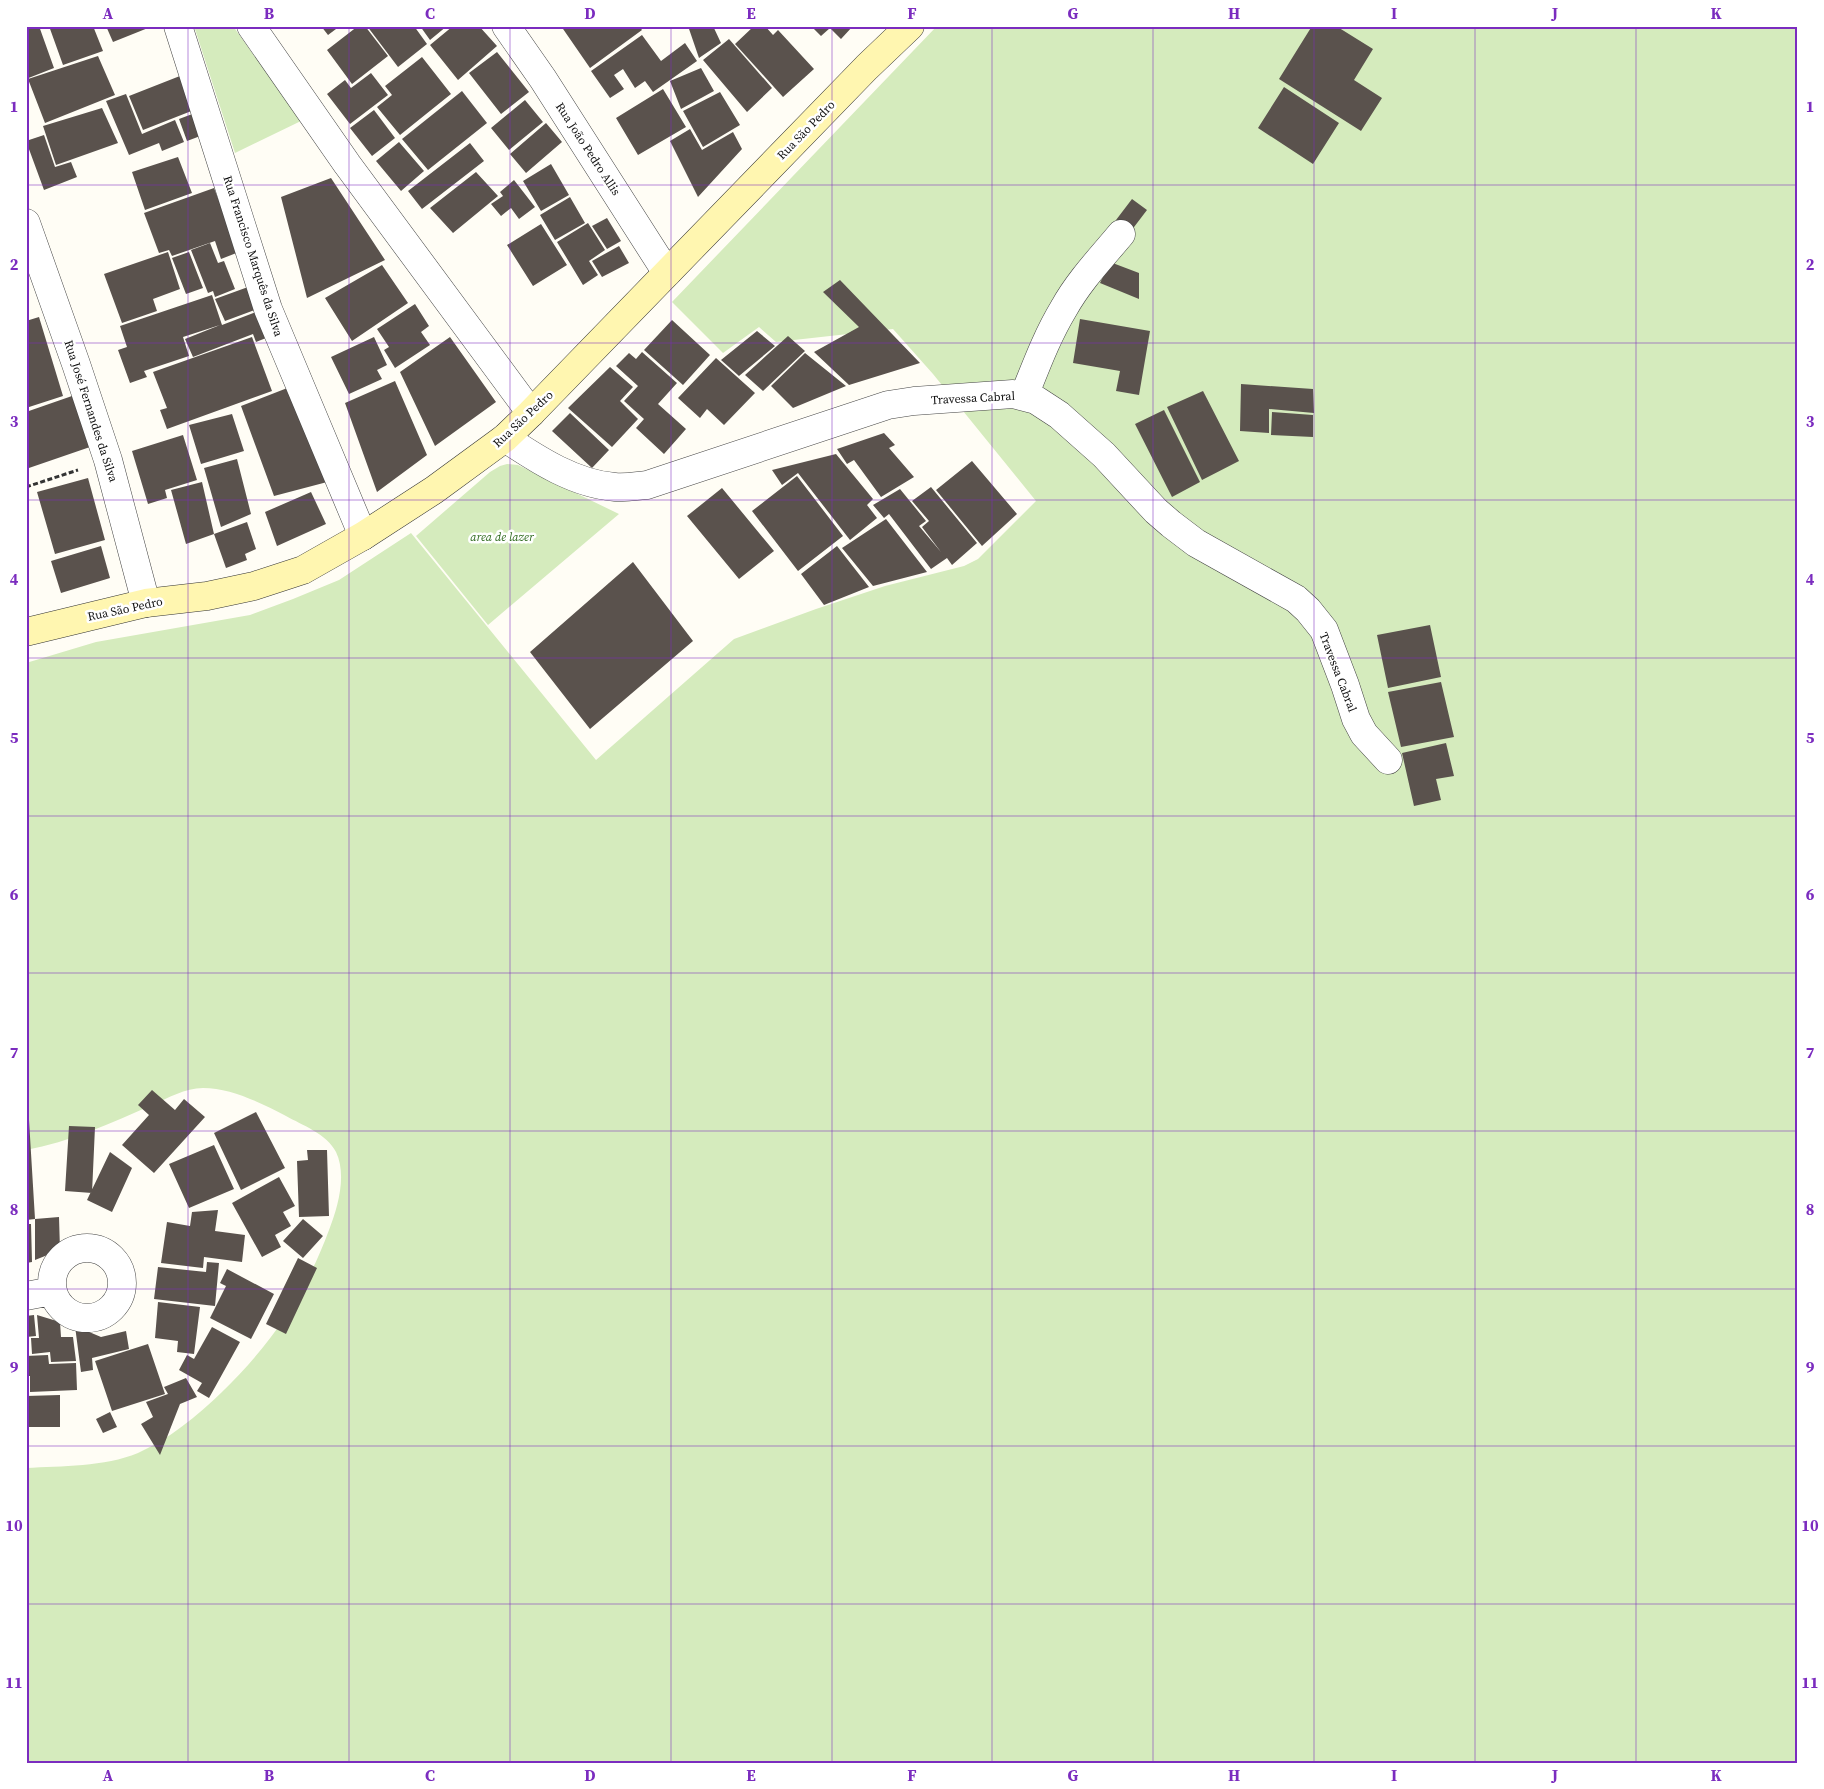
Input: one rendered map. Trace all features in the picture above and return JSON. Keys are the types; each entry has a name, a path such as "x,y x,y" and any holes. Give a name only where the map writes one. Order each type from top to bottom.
{"street":[{"name":"Rua Francisco Marquês da Silva","path":"178,26 268,309 362,536"},
{"path":"251,26 348,164 531,413"},
{"name":"Rua João Pedro Allis","path":"506,26 543,79 667,273"},
{"name":"Rua São Pedro","path":"26,632 146,603 207,596 254,586 303,570 362,536 434,490 505,438 531,413 910,26"},
{"name":"Rua José Fernandes da Silva","path":"26,223 108,460 146,603"},
{"path":"1024,396 1038,358 1064,306 1121,234"},
{"name":"Travessa Cabral","path":"505,438 551,466 577,478 601,485 630,487 656,482 888,405 914,401 997,395 1024,396 1047,406 1081,433 1156,511 1190,539 1279,588 1296,599 1308,610 1324,630 1356,720 1364,734 1388,760"}],"path":[{"path":"26,488 108,460"}],"green space":[{"path":"194,26 233,26 301,121 235,153"},
{"path":"937,26 1798,26 1798,1763 26,1763 26,1468 68,1466 125,1458 172,1434 212,1401 240,1374 272,1336 298,1297 320,1254 329,1230 338,1201 341,1171 336,1152 327,1140 320,1135 256,1101 235,1093 203,1088 183,1092 90,1131 42,1147 26,1150 26,663 96,642 250,615 339,580 411,533 596,760 734,639 885,586 964,566 978,559 1036,501 933,374 893,329 776,342 759,327 723,353 672,302"},
{"name":"area de lazer","path":"507,464 518,465 619,514 488,625 416,536 490,472"}],"building":[{"path":"26,26 39,26 54,68 26,79"},
{"path":"49,26 93,26 103,51 63,65"},
{"path":"106,26 153,26 113,42"},
{"path":"321,26 340,26 328,35"},
{"path":"358,26 365,26 388,56 352,84 327,50"},
{"path":"367,26 414,26 427,44 398,67"},
{"path":"420,26 447,26 430,40"},
{"path":"453,26 479,26 497,46 458,80 430,45"},
{"path":"561,26 639,26 642,30 590,68"},
{"path":"688,26 713,26 721,43 699,58"},
{"path":"754,26 765,26 773,35 778,30 814,69 783,97 735,44"},
{"path":"811,26 853,26 841,39 830,28 821,36"},
{"path":"1312,26 1336,26 1373,49 1354,80 1382,98 1361,131 1279,79"},
{"path":"642,35 661,61 685,43 697,61 653,92 645,81 635,88 623,69 614,75 624,89 610,98 591,71"},
{"path":"729,39 772,88 747,112 703,60"},
{"path":"497,52 529,92 501,114 469,73"},
{"path":"98,56 115,95 45,123 28,79"},
{"path":"422,57 451,94 400,135 377,107 392,95 385,86"},
{"path":"701,68 714,91 681,109 670,81"},
{"path":"371,73 388,95 350,124 327,94 345,80 351,88"},
{"path":"185,74 194,110 143,130 129,96"},
{"path":"1284,87 1339,123 1313,164 1258,128"},
{"path":"663,89 686,127 638,155 616,118"},
{"path":"462,91 487,123 428,170 402,139"},
{"path":"720,92 740,125 703,147 683,111"},
{"path":"126,94 142,134 175,120 184,142 162,151 159,143 129,155 106,101"},
{"path":"525,100 543,122 509,150 491,128"},
{"path":"102,108 118,143 56,165 43,126"},
{"path":"374,110 395,138 372,156 350,128"},
{"path":"195,113 203,135 187,141 179,119"},
{"path":"546,123 562,142 526,173 510,154"},
{"path":"690,129 702,150 733,132 742,149 698,197 670,141"},
{"path":"44,135 55,167 71,162 77,177 44,190 26,141"},
{"path":"399,142 424,171 401,191 376,161"},
{"path":"470,143 484,161 422,209 408,191"},
{"path":"178,157 192,193 145,210 132,172"},
{"path":"551,164 569,195 541,211 523,181"},
{"path":"476,172 498,196 453,233 430,208"},
{"path":"331,178 385,260 307,298 281,197"},
{"path":"514,180 535,207 519,219 511,208 501,216 491,204 503,196 500,192"},
{"path":"214,188 239,252 221,259 215,241 172,256 169,250 159,253 144,213"},
{"path":"570,197 585,223 555,240 540,215"},
{"path":"1132,199 1147,210 1131,231 1116,220"},
{"path":"607,218 621,241 607,249 592,226"},
{"path":"588,223 605,250 589,261 598,275 583,285 557,242"},
{"path":"541,224 567,265 533,286 507,245"},
{"path":"210,243 218,263 224,261 235,289 215,297 213,291 208,293 191,250"},
{"path":"619,246 629,263 602,277 592,261"},
{"path":"168,252 180,289 153,299 157,311 122,323 104,274"},
{"path":"189,252 203,288 186,294 172,258"},
{"path":"1110,262 1139,273 1139,299 1100,283"},
{"path":"382,265 408,303 352,341 325,298"},
{"path":"840,280 920,363 849,385 814,352 859,327 823,292"},
{"path":"248,287 257,309 225,321 215,299"},
{"path":"212,295 222,325 256,312 266,338 256,342 253,334 193,357 185,339 220,325 183,337 189,356 144,371 147,377 130,383 118,350 127,347 120,326"},
{"path":"415,304 429,326 421,332 430,345 395,368 384,350 389,347 377,329"},
{"path":"39,317 63,396 26,408 26,321"},
{"path":"1080,319 1150,331 1139,395 1116,391 1120,371 1073,363"},
{"path":"672,320 710,355 683,385 644,350"},
{"path":"757,331 775,346 739,376 721,360"},
{"path":"788,336 805,351 763,391 745,375"},
{"path":"252,337 272,391 167,429 160,410 167,408 153,372"},
{"path":"374,337 387,365 377,370 382,379 349,394 331,357"},
{"path":"450,337 496,402 435,446 400,372"},
{"path":"642,352 677,383 658,404 686,429 664,454 636,428 644,419 624,401 638,386 616,366 629,353 636,359"},
{"path":"805,353 846,386 793,408 771,386"},
{"path":"716,358 755,393 724,425 707,409 700,418 678,398"},
{"path":"610,367 633,387 620,401 638,419 612,447 568,408"},
{"path":"395,381 427,455 377,492 345,403"},
{"path":"1241,384 1313,389 1314,413 1269,409 1269,433 1240,431"},
{"path":"295,385 331,481 274,496 241,406"},
{"path":"1203,391 1239,461 1202,480 1167,407"},
{"path":"72,396 90,447 26,469 26,412"},
{"path":"1164,410 1200,482 1172,497 1135,424"},
{"path":"1272,412 1313,415 1313,437 1271,435"},
{"path":"570,413 609,450 592,468 552,431"},
{"path":"232,414 244,451 201,464 189,425"},
{"path":"884,433 895,445 889,448 914,477 881,497 854,460 847,464 837,449"},
{"path":"183,435 197,480 165,490 167,498 148,504 132,451"},
{"path":"836,454 873,499 867,505 877,518 850,540 798,473 782,485 772,470"},
{"path":"237,459 251,514 221,527 204,468"},
{"path":"972,461 1017,514 982,546 936,490"},
{"path":"797,476 843,536 798,571 752,511"},
{"path":"88,478 105,540 55,554 37,492"},
{"path":"202,482 214,534 186,544 171,490"},
{"path":"931,487 977,543 952,565 947,558 931,569 889,514 884,518 873,505 900,489 926,521 919,526 941,552 922,527 929,521 912,501"},
{"path":"722,488 774,551 739,579 687,516"},
{"path":"311,492 326,524 277,546 265,512"},
{"path":"886,519 927,572 873,586 842,548"},
{"path":"247,522 256,549 245,554 247,560 226,568 214,534"},
{"path":"101,546 110,578 61,593 51,561"},
{"path":"837,546 869,587 824,605 801,574"},
{"path":"633,562 693,641 590,729 530,652"},
{"path":"1430,625 1441,677 1388,688 1377,635"},
{"path":"1441,682 1454,737 1401,747 1388,692"},
{"path":"1446,743 1454,776 1436,779 1441,800 1414,806 1402,753"},
{"path":"152,1090 175,1110 184,1099 205,1117 154,1173 122,1145 149,1115 138,1105"},
{"path":"256,1112 285,1168 241,1190 214,1133"},
{"path":"26,1120 29,1120 35,1219 26,1220"},
{"path":"69,1126 95,1127 92,1193 65,1191"},
{"path":"214,1145 234,1189 189,1208 169,1164"},
{"path":"307,1150 327,1150 329,1216 299,1217 297,1161 308,1160"},
{"path":"110,1152 132,1168 112,1212 87,1200"},
{"path":"279,1177 295,1206 283,1212 291,1226 275,1235 281,1247 262,1257 232,1203"},
{"path":"218,1210 215,1231 245,1235 242,1262 204,1257 203,1268 161,1263 167,1222 190,1226 192,1212"},
{"path":"59,1217 60,1250 35,1260 35,1219"},
{"path":"303,1219 323,1236 303,1258 283,1241"},
{"path":"26,1224 31,1224 32,1262 26,1263"},
{"path":"298,1258 317,1268 286,1334 266,1324"},
{"path":"207,1262 219,1263 215,1306 154,1299 158,1267 206,1272"},
{"path":"227,1269 274,1294 251,1339 210,1318 226,1286 220,1283"},
{"path":"158,1302 200,1307 194,1354 177,1352 178,1341 155,1338"},
{"path":"34,1315 36,1336 26,1337 26,1316"},
{"path":"37,1315 60,1322 61,1337 73,1337 76,1361 51,1362 50,1352 32,1354 31,1338 39,1338"},
{"path":"75,1326 101,1337 126,1331 129,1349 92,1358 93,1370 81,1372"},
{"path":"212,1327 240,1342 209,1398 197,1391 202,1383 179,1370 187,1355 194,1359"},
{"path":"148,1344 165,1394 112,1411 95,1361"},
{"path":"48,1355 49,1364 76,1363 77,1390 30,1392 30,1376 26,1376 26,1356"},
{"path":"186,1378 197,1397 180,1404 160,1455 141,1424 153,1417 146,1402 168,1394 164,1387"},
{"path":"60,1395 60,1427 26,1427 26,1396"},
{"path":"110,1412 117,1427 103,1433 96,1419"}]}
